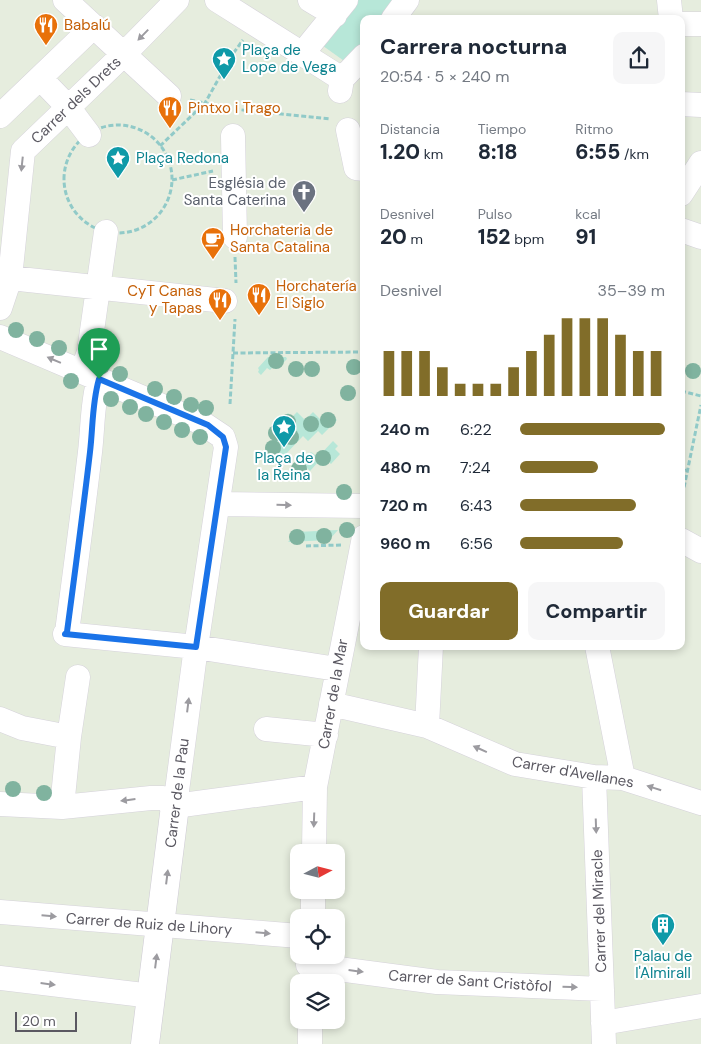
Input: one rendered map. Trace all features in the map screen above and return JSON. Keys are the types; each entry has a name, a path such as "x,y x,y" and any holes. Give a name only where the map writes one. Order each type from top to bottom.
{"street":[{"path":"65,0 169,96"},
{"name":"Carrer dels Drets","path":"0,308 10,278 23,151 177,0"},
{"path":"217,0 302,54 341,85 360,61"},
{"path":"302,54 341,8 310,0"},
{"path":"396,15 407,0"},
{"path":"670,0 671,15"},
{"path":"685,24 701,24"},
{"path":"0,116 94,26"},
{"path":"40,78 68,107 89,135"},
{"path":"685,104 701,105"},
{"path":"342,125 356,168 360,168"},
{"path":"232,136 235,237"},
{"path":"685,188 701,163"},
{"path":"685,231 701,237"},
{"path":"106,232 88,352 94,396 92,442 67,632 65,634 196,647 337,669"},
{"path":"10,278 232,301"},
{"path":"0,337 202,423 223,437 226,447 218,504 360,506"},
{"name":"Carrer de la Pau","path":"145,1044 196,647 218,504"},
{"path":"685,542 701,551"},
{"name":"Carrer de la Mar","path":"314,844 315,787 337,669 358,593 360,572"},
{"path":"426,726 430,650"},
{"path":"598,650 623,778"},
{"path":"62,807 69,737 78,677"},
{"name":"Carrer d'Avellanes","path":"331,704 426,726 515,764 594,777 623,778 701,803"},
{"path":"0,719 22,728 69,737"},
{"path":"266,729 326,736"},
{"name":"Carrer del Miracle","path":"594,777 604,1033"},
{"path":"0,804 62,807 163,798 175,806 315,787"},
{"name":"Carrer de Ruiz de Lihory","path":"0,912 290,935"},
{"name":"Carrer de Sant Cristòfol","path":"309,968 437,982 602,989"},
{"path":"0,978 152,996"},
{"path":"604,1033 701,1006"},
{"path":"310,1029 310,1044"}],"path":[{"path":"160,146 205,103 232,55 255,23"},
{"path":"205,103 342,125"},
{"path":"113,126 130,127 146,134 160,146 169,162 172,180 168,198 160,214 146,226 129,232 111,233 94,228 79,218 69,204 64,187 65,169 71,153 82,139 96,130 113,126"},
{"path":"172,180 234,167"},
{"path":"230,404 235,237"},
{"path":"233,352 360,352"},
{"path":"685,392 701,396"},
{"path":"685,484 701,405"},
{"path":"306,546 360,541"}],"shaded area":[{"path":"351,0 393,0 382,15 360,15 360,45 347,63 319,43"},
{"path":"268,357 286,357 287,359 278,368 275,365 270,370 267,368 261,375 258,372 258,368"},
{"path":"297,412 305,420 313,412 321,420 329,412 337,420 322,435 318,431 308,441 303,436 283,457 276,450 271,455 265,449 274,440 268,434 288,413 292,417"},
{"path":"333,441 338,446 335,449 340,454 331,464 328,461 324,466 319,461 310,471 306,467 299,474 294,469 311,452 318,457"},
{"path":"338,530 329,540 288,542 297,532"}],"place":[{"name":"Babalú","path":"46,46"},
{"name":"Plaça de Lope de Vega","path":"224,80"},
{"name":"Pintxo i Trago","path":"170,129"},
{"name":"Plaça Redona","path":"118,179"},
{"name":"Església de Santa Caterina","path":"304,213"},
{"name":"Horchateria de Santa Catalina","path":"213,260"},
{"name":"Horchatería El Siglo","path":"259,316"},
{"name":"CyT Canas y Tapas","path":"220,321"},
{"name":"Plaça de la Reina","path":"284,448"},
{"name":"Palau de l'Almirall","path":"663,946"}],"route":[{"path":"99,379 208,425 223,437 226,447 196,647 65,634 67,632 92,442 94,396 99,379"}]}
